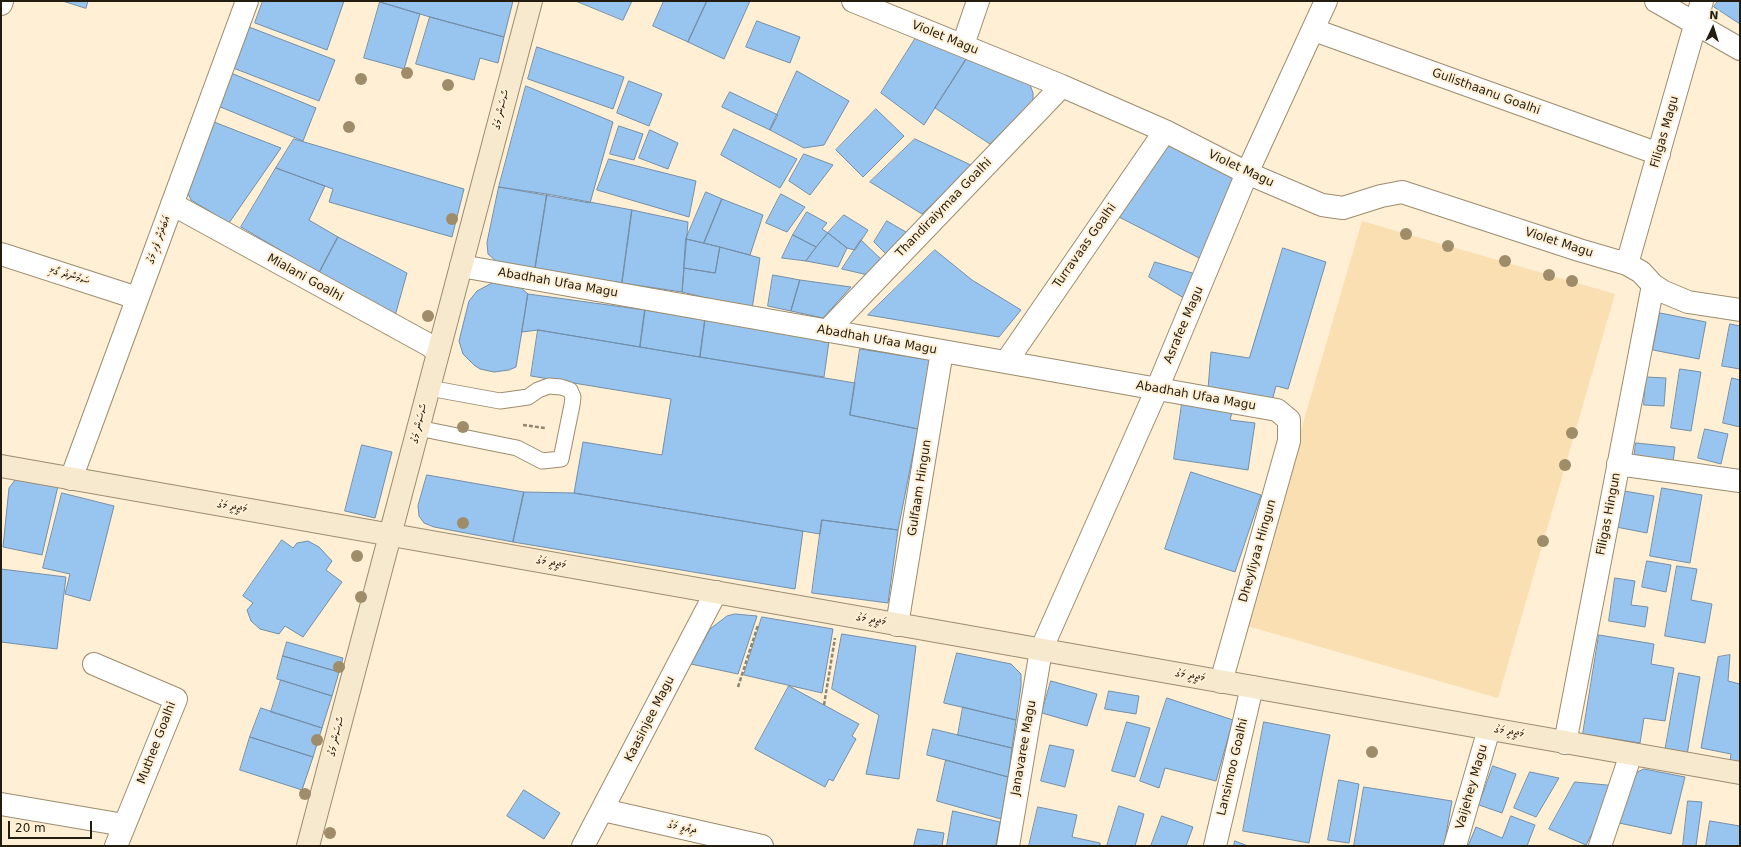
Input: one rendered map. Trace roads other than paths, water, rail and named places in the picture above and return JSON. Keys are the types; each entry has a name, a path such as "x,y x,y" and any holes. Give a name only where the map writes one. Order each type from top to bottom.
{"street":[{"name":"ސޯސަން މަގު","path":"308,846 531,1"},
{"name":"Violet Magu","path":"853,1 1062,86 1165,131 1247,174 1322,205 1343,208 1381,196 1402,192 1579,250 1640,274 1664,292 1688,302 1739,306"},
{"path":"963,45 978,1"},
{"name":"Asrafee Magu","path":"1041,650 1157,389 1247,174 1326,1"},
{"path":"1656,1 1740,49"},
{"name":"Filigas Magu","path":"1640,274 1659,154 1702,1"},
{"name":"އަބަދަށް ފެހި މަގު","path":"71,479 172,204 242,3"},
{"name":"Gulisthaanu Goalhi","path":"1314,30 1659,154"},
{"name":"Thandiraiymaa Goalhi","path":"827,331 1062,86"},
{"name":"Turravaas Goalhi","path":"1006,362 1165,131"},
{"name":"Mialani Goalhi","path":"172,204 429,345 438,352"},
{"name":"ސަމުންދު ގޯޅި","path":"1,254 137,298"},
{"name":"Abadhah Ufaa Magu","path":"461,266 1276,410 1289,420"},
{"name":"Filigas Hingun","path":"1565,742 1618,464 1640,274"},
{"name":"Gulfaam Hingun","path":"897,624 942,351"},
{"name":"Dheyliyaa Hingun","path":"1221,682 1289,441 1289,420"},
{"path":"1618,464 1740,481"},
{"name":"މަޖީދީ މަގު","path":"1,470 71,479 1740,773"},
{"name":"Kaasinjee Magu","path":"583,846 716,592"},
{"name":"Janavaree Magu","path":"1008,846 1041,650"},
{"name":"Muthee Goalhi","path":"94,664 176,698 116,846"},
{"name":"Lansimoo Goalhi","path":"1215,846 1252,687"},
{"name":"Vaijehey Magu","path":"1455,846 1489,729"},
{"path":"1600,846 1631,754"},
{"path":"1,804 124,825"},
{"name":"ދިއްލީ މަގު","path":"603,810 762,846"}],"lane":[{"path":"418,428 517,448 542,461 561,458 572,405 573,397 570,390 561,387 549,386 538,390 528,397 500,401 429,388"}]}
